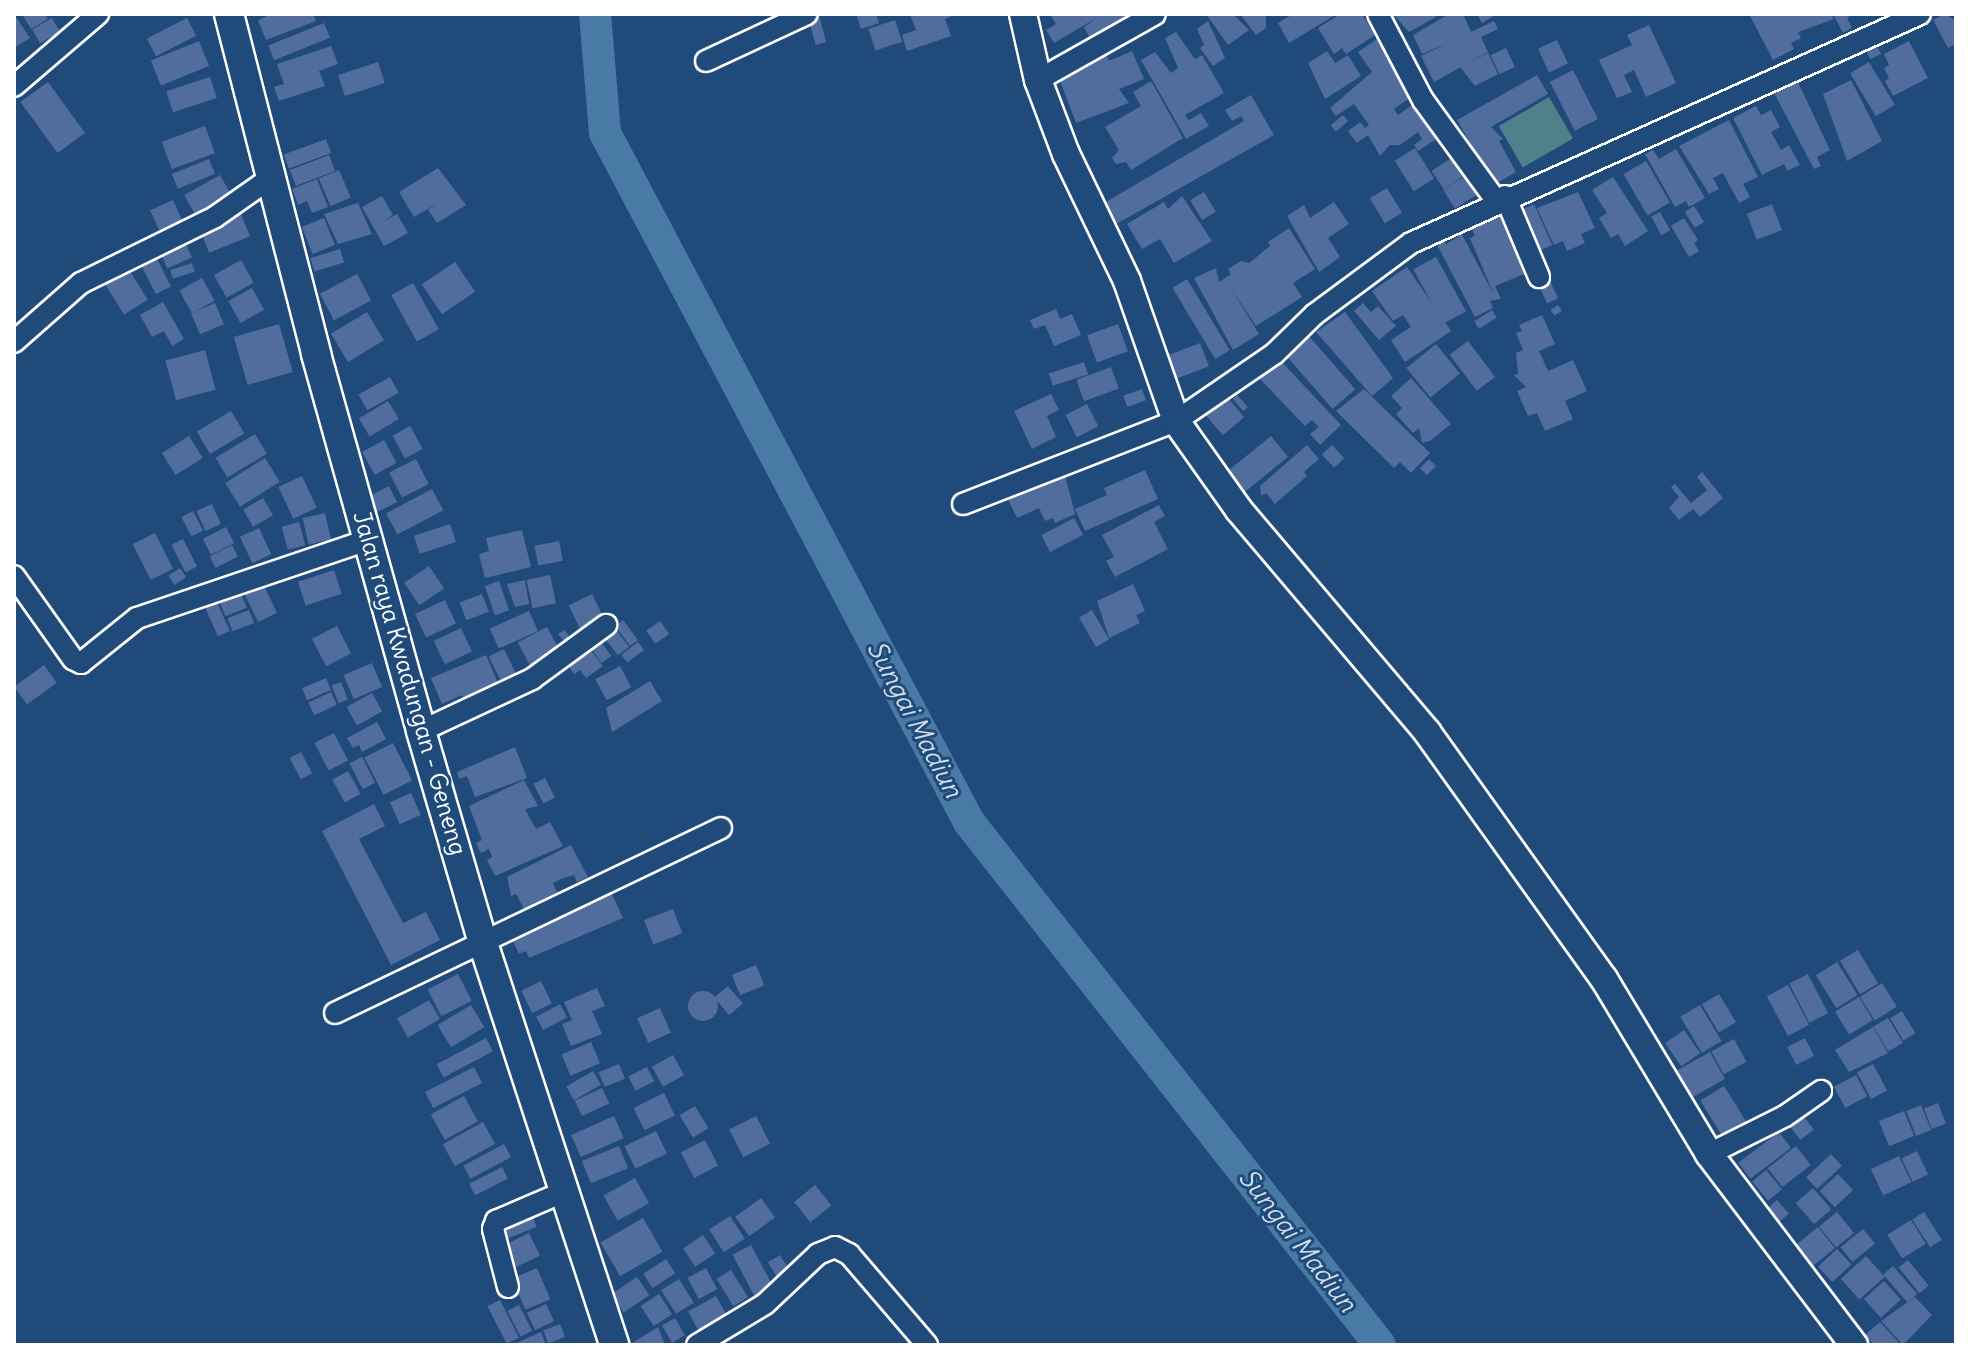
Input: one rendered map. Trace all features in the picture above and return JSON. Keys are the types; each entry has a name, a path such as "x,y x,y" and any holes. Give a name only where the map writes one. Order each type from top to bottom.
{"main road":[{"name":"Jalan raya Kwadungan - Geneng","path":"229,14 421,731 482,940 568,1190 614,1345"}],"street":[{"path":"14,86 98,14"},
{"path":"706,61 807,14"},
{"path":"1023,14 1038,80 1066,154 1127,281 1176,421 1239,510 1356,653 1427,732 1604,979 1709,1154 1854,1345"},
{"path":"1038,80 1155,14"},
{"path":"1378,14 1423,100 1501,199 1539,277"},
{"path":"963,504 1176,421 1274,354 1315,314 1411,243 1501,199 1920,14"},
{"path":"14,342 81,283 215,217 272,177"},
{"path":"14,576 73,659 81,663 137,618 370,539"},
{"path":"421,731 532,679 606,625"},
{"path":"335,1013 721,828"},
{"path":"1709,1154 1785,1116 1821,1091"},
{"path":"508,1287 493,1229 496,1221 568,1190"},
{"path":"697,1345 765,1304 818,1254 835,1247 849,1254 927,1345"}],"green space":[{"path":"1549,97 1573,139 1523,168 1499,126"}],"building":[{"path":"14,14 30,38 14,48"},
{"path":"22,14 45,14 48,19 31,29"},
{"path":"272,14 313,14 316,21 266,40 258,20"},
{"path":"856,14 876,14 879,23 861,29"},
{"path":"910,14 957,14 945,19 951,36 907,51 902,35 916,30"},
{"path":"1050,14 1130,14 1135,23 1095,47 1084,27 1098,17 1054,43 1046,30 1056,24"},
{"path":"1206,14 1233,14 1249,30 1228,45"},
{"path":"1240,14 1266,14 1266,28 1256,35"},
{"path":"1293,14 1337,14 1289,43 1278,23"},
{"path":"1340,14 1362,14 1375,35 1346,54 1342,48 1334,54 1318,28"},
{"path":"1393,14 1434,14 1436,17 1409,32"},
{"path":"1449,14 1463,14 1471,32 1494,21 1498,29 1481,37 1488,52 1434,82 1421,56 1450,42 1422,54 1413,35"},
{"path":"1477,14 1493,14 1494,16 1482,23"},
{"path":"1749,14 1831,14 1834,19 1798,32 1801,38 1791,43 1794,49 1773,60"},
{"path":"1833,14 1854,14 1847,18 1852,28 1843,33"},
{"path":"1945,14 1956,21 1956,50 1953,45 1948,48 1933,20"},
{"path":"819,15 826,42 816,45 808,18"},
{"path":"52,18 60,32 40,43 32,30"},
{"path":"187,18 196,36 156,56 147,38"},
{"path":"895,20 902,42 875,51 868,29"},
{"path":"1208,21 1225,58 1213,66 1200,48 1204,45 1197,29"},
{"path":"324,23 330,38 274,60 268,45"},
{"path":"1649,25 1676,83 1646,97 1634,70 1624,75 1632,92 1617,98 1599,60 1632,45 1627,35"},
{"path":"1176,32 1195,59 1202,55 1224,93 1185,115 1189,120 1201,113 1209,126 1186,139 1141,60 1155,52 1171,73 1178,68 1165,38"},
{"path":"1383,35 1396,54 1390,59 1400,73 1396,75 1411,97 1394,109 1398,115 1416,102 1439,128 1432,133 1436,139 1418,151 1414,145 1422,139 1418,132 1400,145 1390,145 1380,156 1368,135 1357,143 1348,131 1360,122 1365,128 1369,125 1354,104 1336,116 1330,108 1372,72 1358,52"},
{"path":"1557,40 1568,64 1549,72 1538,49"},
{"path":"199,41 209,66 161,86 151,60"},
{"path":"1909,41 1928,78 1893,96 1885,81 1889,78 1884,68 1889,65 1884,54"},
{"path":"1876,44 1881,54 1870,59 1865,49"},
{"path":"331,46 338,64 319,71 325,86 279,101 274,87 284,84 277,64"},
{"path":"1506,48 1515,67 1499,74 1491,55"},
{"path":"1105,51 1109,61 1132,51 1144,79 1119,89 1129,103 1076,123 1059,78 1089,66 1085,58"},
{"path":"1327,51 1335,63 1348,55 1361,76 1325,99 1308,63"},
{"path":"1488,53 1498,74 1475,86 1460,67"},
{"path":"378,62 385,83 345,96 338,75"},
{"path":"1869,62 1895,105 1876,116 1850,73"},
{"path":"1573,70 1598,119 1575,131 1550,82"},
{"path":"1537,75 1548,94 1491,127 1503,139 1499,141 1516,172 1494,185 1457,120"},
{"path":"210,77 217,98 173,112 166,91"},
{"path":"1796,78 1830,150 1817,157 1821,166 1814,169 1772,89"},
{"path":"1851,80 1882,141 1847,161 1823,94"},
{"path":"1151,81 1183,138 1131,170 1126,162 1116,164 1112,158 1119,150 1105,127 1141,106 1133,92"},
{"path":"48,82 85,133 58,153 20,102"},
{"path":"1251,95 1274,135 1111,227 1099,206 1244,121 1241,116 1232,121 1225,110"},
{"path":"1756,106 1761,115 1771,110 1780,127 1771,132 1781,150 1789,145 1800,165 1787,171 1784,164 1762,175 1733,118"},
{"path":"1343,115 1348,121 1336,131 1331,125"},
{"path":"1729,120 1758,177 1743,184 1750,197 1739,203 1723,173 1713,178 1719,189 1709,194 1679,146"},
{"path":"205,126 215,153 172,169 162,142"},
{"path":"326,139 331,153 289,168 284,154"},
{"path":"1415,148 1434,179 1414,191 1395,161"},
{"path":"1676,149 1705,198 1689,207 1686,201 1675,207 1645,154 1653,150 1659,159"},
{"path":"329,155 335,171 296,186 290,170"},
{"path":"1454,156 1466,174 1444,189 1432,171"},
{"path":"209,159 215,174 178,189 172,174"},
{"path":"1646,161 1670,203 1647,216 1623,174"},
{"path":"438,168 466,205 437,223 428,210 438,203 414,217 399,192"},
{"path":"339,170 351,198 330,206 319,179"},
{"path":"220,175 231,195 195,215 184,195"},
{"path":"1467,175 1479,194 1455,208 1443,190"},
{"path":"1613,177 1648,231 1625,246 1618,234 1611,238 1599,218 1607,213 1592,190"},
{"path":"317,179 328,207 312,213 307,201 298,205 292,189"},
{"path":"1387,188 1402,213 1385,223 1370,198"},
{"path":"1204,192 1216,212 1202,220 1190,200"},
{"path":"1578,192 1595,228 1581,234 1585,243 1567,251 1563,241 1554,245 1537,208"},
{"path":"382,196 393,215 379,224 397,214 408,233 384,246 362,207"},
{"path":"1182,196 1212,241 1174,263 1160,239 1142,249 1127,224 1164,202 1168,209"},
{"path":"173,200 184,225 161,235 150,210"},
{"path":"1334,202 1349,224 1328,238 1340,257 1319,272 1287,216 1304,205 1310,218"},
{"path":"358,203 372,234 338,244 324,214"},
{"path":"1534,204 1552,245 1538,252 1519,211"},
{"path":"1772,204 1782,230 1757,240 1747,214"},
{"path":"1694,206 1704,222 1695,228 1685,212"},
{"path":"1510,211 1534,270 1495,286 1501,299 1490,301 1493,308 1475,317 1435,241 1442,237 1446,244 1458,237 1459,229 1494,295 1470,238 1475,236 1471,227"},
{"path":"1660,212 1670,230 1661,235 1651,217"},
{"path":"241,214 250,236 209,253 200,230"},
{"path":"324,218 335,245 313,254 302,227"},
{"path":"1684,218 1698,240 1694,243 1699,251 1689,257 1671,226"},
{"path":"1289,228 1315,269 1293,283 1302,297 1256,326 1230,287 1259,334 1233,350 1194,278 1216,268 1219,282 1231,274 1228,269 1241,261 1249,263 1270,246 1268,242"},
{"path":"185,242 192,258 167,269 160,253"},
{"path":"340,249 344,262 314,271 310,258"},
{"path":"156,257 171,286 156,294 141,265"},
{"path":"1436,257 1466,311 1443,324 1413,270"},
{"path":"241,260 254,283 226,298 214,275"},
{"path":"455,262 475,292 442,314 422,284"},
{"path":"192,263 195,272 173,279 170,270"},
{"path":"126,265 148,300 124,315 102,280"},
{"path":"1407,267 1451,331 1405,362 1391,340 1411,327 1403,315 1393,321 1372,291"},
{"path":"357,274 371,300 334,320 320,294"},
{"path":"202,278 215,301 192,313 179,291"},
{"path":"1187,279 1230,350 1215,359 1172,288"},
{"path":"1550,281 1558,298 1547,303 1539,286"},
{"path":"413,283 439,329 417,341 391,295"},
{"path":"252,288 264,310 241,323 228,301"},
{"path":"163,302 184,339 172,346 164,331 152,337 140,315"},
{"path":"215,303 224,324 200,334 191,313"},
{"path":"1363,303 1371,312 1378,306 1396,326 1379,340 1354,311"},
{"path":"1558,305 1562,311 1554,316 1551,310"},
{"path":"1056,309 1060,319 1072,314 1081,335 1054,346 1045,325 1034,329 1030,320"},
{"path":"1492,310 1497,318 1479,329 1474,321"},
{"path":"367,312 384,340 348,362 331,334"},
{"path":"1345,312 1393,378 1372,396 1316,332"},
{"path":"1542,315 1555,344 1539,351 1548,371 1573,360 1587,391 1565,401 1573,419 1545,431 1537,413 1528,416 1517,391 1526,387 1514,375 1518,374 1516,353 1523,350 1516,333 1522,331 1519,325"},
{"path":"279,324 293,372 248,385 234,337"},
{"path":"1118,324 1128,351 1097,363 1087,335"},
{"path":"1308,335 1355,389 1333,409 1285,355"},
{"path":"1468,341 1495,377 1477,391 1450,355"},
{"path":"1200,343 1209,366 1177,379 1168,355"},
{"path":"1436,344 1460,374 1430,397 1406,368"},
{"path":"205,350 216,390 176,400 165,361"},
{"path":"1279,359 1341,425 1320,445 1310,434 1319,427 1312,420 1305,426 1259,378"},
{"path":"1084,362 1088,374 1053,386 1049,373"},
{"path":"1111,367 1119,389 1084,401 1076,380"},
{"path":"390,377 399,393 367,410 359,394"},
{"path":"1411,378 1451,424 1430,441 1422,443 1419,428 1413,433 1396,414 1402,408 1391,396"},
{"path":"1142,389 1146,400 1127,407 1123,396"},
{"path":"1364,389 1430,453 1411,473 1400,462 1394,468 1336,411"},
{"path":"1223,392 1244,417 1223,435 1202,410"},
{"path":"1051,394 1059,410 1047,416 1056,437 1032,449 1014,411"},
{"path":"1237,395 1248,407 1243,411 1233,399"},
{"path":"388,401 399,419 370,437 359,419"},
{"path":"1087,404 1098,426 1077,437 1066,415"},
{"path":"231,411 244,433 210,454 197,432"},
{"path":"410,426 423,449 405,458 393,436"},
{"path":"255,434 267,454 227,477 216,458"},
{"path":"189,436 203,458 176,475 162,453"},
{"path":"1271,436 1288,457 1242,494 1225,473"},
{"path":"384,440 397,463 375,475 362,452"},
{"path":"1307,445 1319,459 1304,472 1307,476 1275,504 1266,493 1261,496 1260,486"},
{"path":"1332,445 1344,458 1334,468 1322,455"},
{"path":"265,458 280,482 240,507 225,483"},
{"path":"416,459 429,484 402,498 389,473"},
{"path":"1429,459 1436,466 1427,475 1420,468"},
{"path":"1145,470 1158,499 1085,531 1075,509 1107,495 1104,488"},
{"path":"1702,472 1723,498 1700,517 1693,509 1679,520 1669,508 1679,497 1671,487 1675,484 1691,503 1707,490 1697,477"},
{"path":"1065,475 1075,514 1055,523 1053,518 1045,521 1039,508 1017,518 1008,499"},
{"path":"302,476 317,508 293,519 278,487"},
{"path":"389,486 397,502 372,515 364,499"},
{"path":"432,489 443,510 397,535 386,513"},
{"path":"263,498 273,515 253,527 243,509"},
{"path":"212,504 221,524 205,531 196,511"},
{"path":"1159,505 1165,516 1154,522 1168,549 1115,577 1106,561 1114,557 1102,535"},
{"path":"193,511 203,531 191,537 181,517"},
{"path":"325,513 331,539 309,544 303,518"},
{"path":"1074,518 1083,535 1050,552 1041,535"},
{"path":"299,522 305,545 288,550 282,527"},
{"path":"450,524 456,542 420,554 414,536"},
{"path":"226,527 234,543 211,555 203,539"},
{"path":"259,528 271,554 252,563 240,537"},
{"path":"522,530 531,567 485,578 479,554 489,551 486,538"},
{"path":"155,533 173,569 151,580 133,544"},
{"path":"183,539 197,567 185,573 171,545"},
{"path":"559,541 563,561 538,565 534,546"},
{"path":"232,545 238,557 216,568 210,556"},
{"path":"429,566 444,588 419,605 404,583"},
{"path":"180,568 186,577 175,585 168,576"},
{"path":"334,570 342,594 306,606 298,582"},
{"path":"550,575 556,603 533,608 527,580"},
{"path":"525,580 529,604 515,607 507,584"},
{"path":"499,581 509,610 495,615 485,586"},
{"path":"263,584 277,613 258,622 244,593"},
{"path":"1133,584 1145,611 1136,615 1140,623 1109,638 1097,601"},
{"path":"240,591 247,608 225,616 219,600"},
{"path":"482,594 489,612 466,620 460,603"},
{"path":"592,594 605,621 582,632 569,605"},
{"path":"216,600 230,631 218,636 204,605"},
{"path":"445,600 456,624 426,638 415,614"},
{"path":"249,610 254,623 233,631 228,618"},
{"path":"1092,610 1109,639 1096,647 1079,618"},
{"path":"529,611 538,631 499,649 490,628"},
{"path":"623,620 638,640 630,646 615,626"},
{"path":"660,621 669,634 655,644 646,631"},
{"path":"337,626 351,654 326,666 312,639"},
{"path":"547,627 559,650 530,665 518,642"},
{"path":"614,627 629,647 618,655 603,635"},
{"path":"461,628 472,652 445,664 434,641"},
{"path":"564,630 570,637 564,641 558,634"},
{"path":"596,635 611,656 602,663 586,642"},
{"path":"638,642 644,650 627,663 621,655"},
{"path":"587,645 603,666 586,678 580,670 574,674 565,661"},
{"path":"504,649 516,674 501,682 489,656"},
{"path":"486,655 500,688 465,703 462,695 442,704 431,678"},
{"path":"372,663 382,687 354,699 343,675"},
{"path":"44,665 57,683 27,705 14,687"},
{"path":"620,666 631,687 607,700 595,679"},
{"path":"326,678 331,690 307,700 302,688"},
{"path":"650,681 662,701 612,732 606,708"},
{"path":"341,682 348,700 338,703 332,686"},
{"path":"331,692 337,705 314,715 308,703"},
{"path":"372,693 382,711 357,725 347,707"},
{"path":"377,722 386,739 362,752 359,745 353,748 347,738"},
{"path":"334,733 348,761 328,771 314,743"},
{"path":"393,743 412,780 384,795 364,758"},
{"path":"515,747 527,778 475,797 467,776 459,779 457,772"},
{"path":"301,752 312,773 301,779 290,758"},
{"path":"362,757 375,783 363,789 350,763"},
{"path":"348,771 361,794 345,802 332,780"},
{"path":"545,778 555,798 543,804 533,784"},
{"path":"524,780 538,806 525,809 536,829 550,822 563,846 495,876 487,860 492,857 489,849 481,853 476,843 482,840 469,806"},
{"path":"411,793 421,815 400,824 390,802"},
{"path":"374,804 385,826 359,839 403,923 426,912 440,940 391,965 322,831"},
{"path":"571,845 588,877 577,882 574,875 553,883 557,892 524,909 516,894 511,896 507,877"},
{"path":"611,892 623,918 529,958 526,951 519,954 510,935"},
{"path":"673,909 682,933 653,944 644,920"},
{"path":"1858,950 1878,983 1860,994 1840,961"},
{"path":"1837,962 1858,995 1836,1008 1816,975"},
{"path":"756,965 764,985 740,995 732,975"},
{"path":"458,974 472,1001 441,1016 428,989"},
{"path":"1808,974 1828,1013 1809,1023 1789,984"},
{"path":"541,981 552,1003 532,1013 521,991"},
{"path":"1882,983 1897,1007 1875,1021 1860,997"},
{"path":"1788,985 1809,1025 1788,1036 1767,996"},
{"path":"728,986 743,1004 729,1015 714,998"},
{"path":"597,988 605,1006 592,1011 602,1034 571,1046 562,1024 572,1020 564,1002"},
{"path":"703,991 714,995 718,1006 714,1017 703,1021 692,1017 688,1006 692,995"},
{"path":"1719,994 1736,1022 1719,1033 1702,1004"},
{"path":"1859,997 1873,1020 1849,1035 1835,1011"},
{"path":"429,1000 440,1019 408,1038 397,1018"},
{"path":"560,1004 567,1017 543,1030 536,1017"},
{"path":"471,1005 484,1027 451,1047 438,1025"},
{"path":"1700,1005 1722,1041 1702,1053 1680,1017"},
{"path":"660,1008 671,1033 648,1043 637,1018"},
{"path":"1902,1011 1915,1033 1903,1040 1890,1018"},
{"path":"1888,1018 1903,1043 1888,1052 1873,1027"},
{"path":"1873,1027 1888,1053 1849,1072 1835,1050"},
{"path":"1684,1030 1700,1053 1681,1066 1665,1043"},
{"path":"486,1038 493,1051 444,1078 437,1064"},
{"path":"1805,1038 1814,1056 1796,1065 1787,1047"},
{"path":"1734,1039 1747,1062 1724,1074 1711,1052"},
{"path":"591,1042 600,1063 571,1076 562,1055"},
{"path":"1710,1052 1725,1079 1691,1098 1676,1071"},
{"path":"673,1055 684,1075 663,1087 652,1067"},
{"path":"619,1064 625,1079 605,1087 599,1072"},
{"path":"1873,1064 1887,1090 1871,1099 1857,1072"},
{"path":"474,1067 482,1083 433,1108 425,1092"},
{"path":"647,1067 654,1081 636,1091 628,1077"},
{"path":"593,1071 601,1085 574,1100 566,1086"},
{"path":"1856,1075 1867,1096 1845,1108 1834,1087"},
{"path":"1724,1086 1748,1125 1725,1140 1700,1101"},
{"path":"602,1088 609,1103 582,1116 575,1101"},
{"path":"664,1093 675,1115 644,1130 633,1108"},
{"path":"464,1096 478,1121 445,1140 431,1114"},
{"path":"1938,1103 1946,1124 1932,1129 1924,1108"},
{"path":"1921,1105 1931,1130 1916,1136 1906,1111"},
{"path":"695,1106 708,1128 693,1138 680,1115"},
{"path":"1904,1111 1914,1136 1889,1146 1879,1121"},
{"path":"614,1116 624,1138 581,1157 571,1135"},
{"path":"756,1116 770,1144 743,1157 729,1130"},
{"path":"1804,1117 1814,1130 1800,1140 1791,1127"},
{"path":"483,1122 495,1144 455,1166 443,1144"},
{"path":"656,1131 667,1153 636,1169 625,1146"},
{"path":"1779,1132 1791,1148 1750,1179 1738,1163"},
{"path":"705,1140 718,1166 694,1178 681,1152"},
{"path":"504,1144 511,1157 470,1179 463,1166"},
{"path":"619,1146 628,1168 591,1183 582,1161"},
{"path":"1796,1146 1811,1165 1782,1187 1768,1168"},
{"path":"1917,1151 1928,1175 1913,1182 1902,1158"},
{"path":"1831,1154 1842,1166 1817,1189 1806,1177"},
{"path":"1899,1156 1911,1182 1883,1195 1871,1169"},
{"path":"502,1167 508,1179 475,1195 469,1184"},
{"path":"1766,1170 1782,1189 1768,1201 1752,1182"},
{"path":"1838,1174 1853,1190 1835,1207 1820,1191"},
{"path":"635,1178 649,1203 618,1221 604,1195"},
{"path":"815,1185 831,1205 810,1222 794,1202"},
{"path":"1813,1188 1831,1209 1814,1224 1796,1203"},
{"path":"761,1198 775,1217 749,1236 735,1217"},
{"path":"1777,1200 1789,1214 1774,1226 1763,1212"},
{"path":"530,1210 537,1227 507,1239 500,1222"},
{"path":"1837,1212 1854,1233 1836,1247 1819,1226"},
{"path":"1924,1212 1942,1240 1930,1247 1912,1220"},
{"path":"730,1216 745,1239 724,1252 709,1230"},
{"path":"643,1218 662,1252 620,1276 601,1242"},
{"path":"1911,1220 1926,1244 1902,1259 1887,1235"},
{"path":"1818,1227 1835,1248 1812,1267 1795,1246"},
{"path":"1863,1229 1875,1244 1852,1262 1840,1247"},
{"path":"529,1233 540,1255 516,1267 505,1245"},
{"path":"703,1235 715,1253 695,1267 683,1248"},
{"path":"751,1245 773,1286 755,1296 732,1255"},
{"path":"1837,1249 1851,1264 1832,1282 1818,1267"},
{"path":"780,1255 791,1273 779,1280 768,1262"},
{"path":"1866,1256 1885,1277 1859,1300 1841,1279"},
{"path":"666,1259 675,1273 653,1288 643,1274"},
{"path":"1908,1260 1929,1286 1919,1293 1899,1268"},
{"path":"1893,1266 1917,1294 1907,1302 1883,1275"},
{"path":"537,1268 550,1299 525,1310 512,1279"},
{"path":"706,1268 717,1289 699,1299 687,1278"},
{"path":"731,1270 748,1297 734,1306 717,1279"},
{"path":"637,1277 649,1295 624,1313 611,1294"},
{"path":"679,1279 694,1303 676,1314 661,1290"},
{"path":"1884,1281 1901,1300 1881,1318 1864,1299"},
{"path":"659,1294 672,1314 654,1326 641,1306"},
{"path":"716,1296 726,1314 698,1330 688,1312"},
{"path":"1915,1297 1932,1315 1903,1345 1881,1321"},
{"path":"500,1300 519,1337 507,1344 488,1306"},
{"path":"546,1304 554,1321 535,1330 527,1313"},
{"path":"519,1305 532,1331 521,1337 507,1311"},
{"path":"675,1318 685,1335 672,1343 662,1326"},
{"path":"1880,1322 1901,1345 1874,1345 1865,1335"},
{"path":"560,1324 565,1337 548,1344 543,1330"},
{"path":"658,1327 665,1345 629,1345"},
{"path":"541,1332 546,1345 512,1345"}],"waterway":[{"name":"Sungai Madiun","path":"595,14 605,133 969,822 1380,1345"}]}
